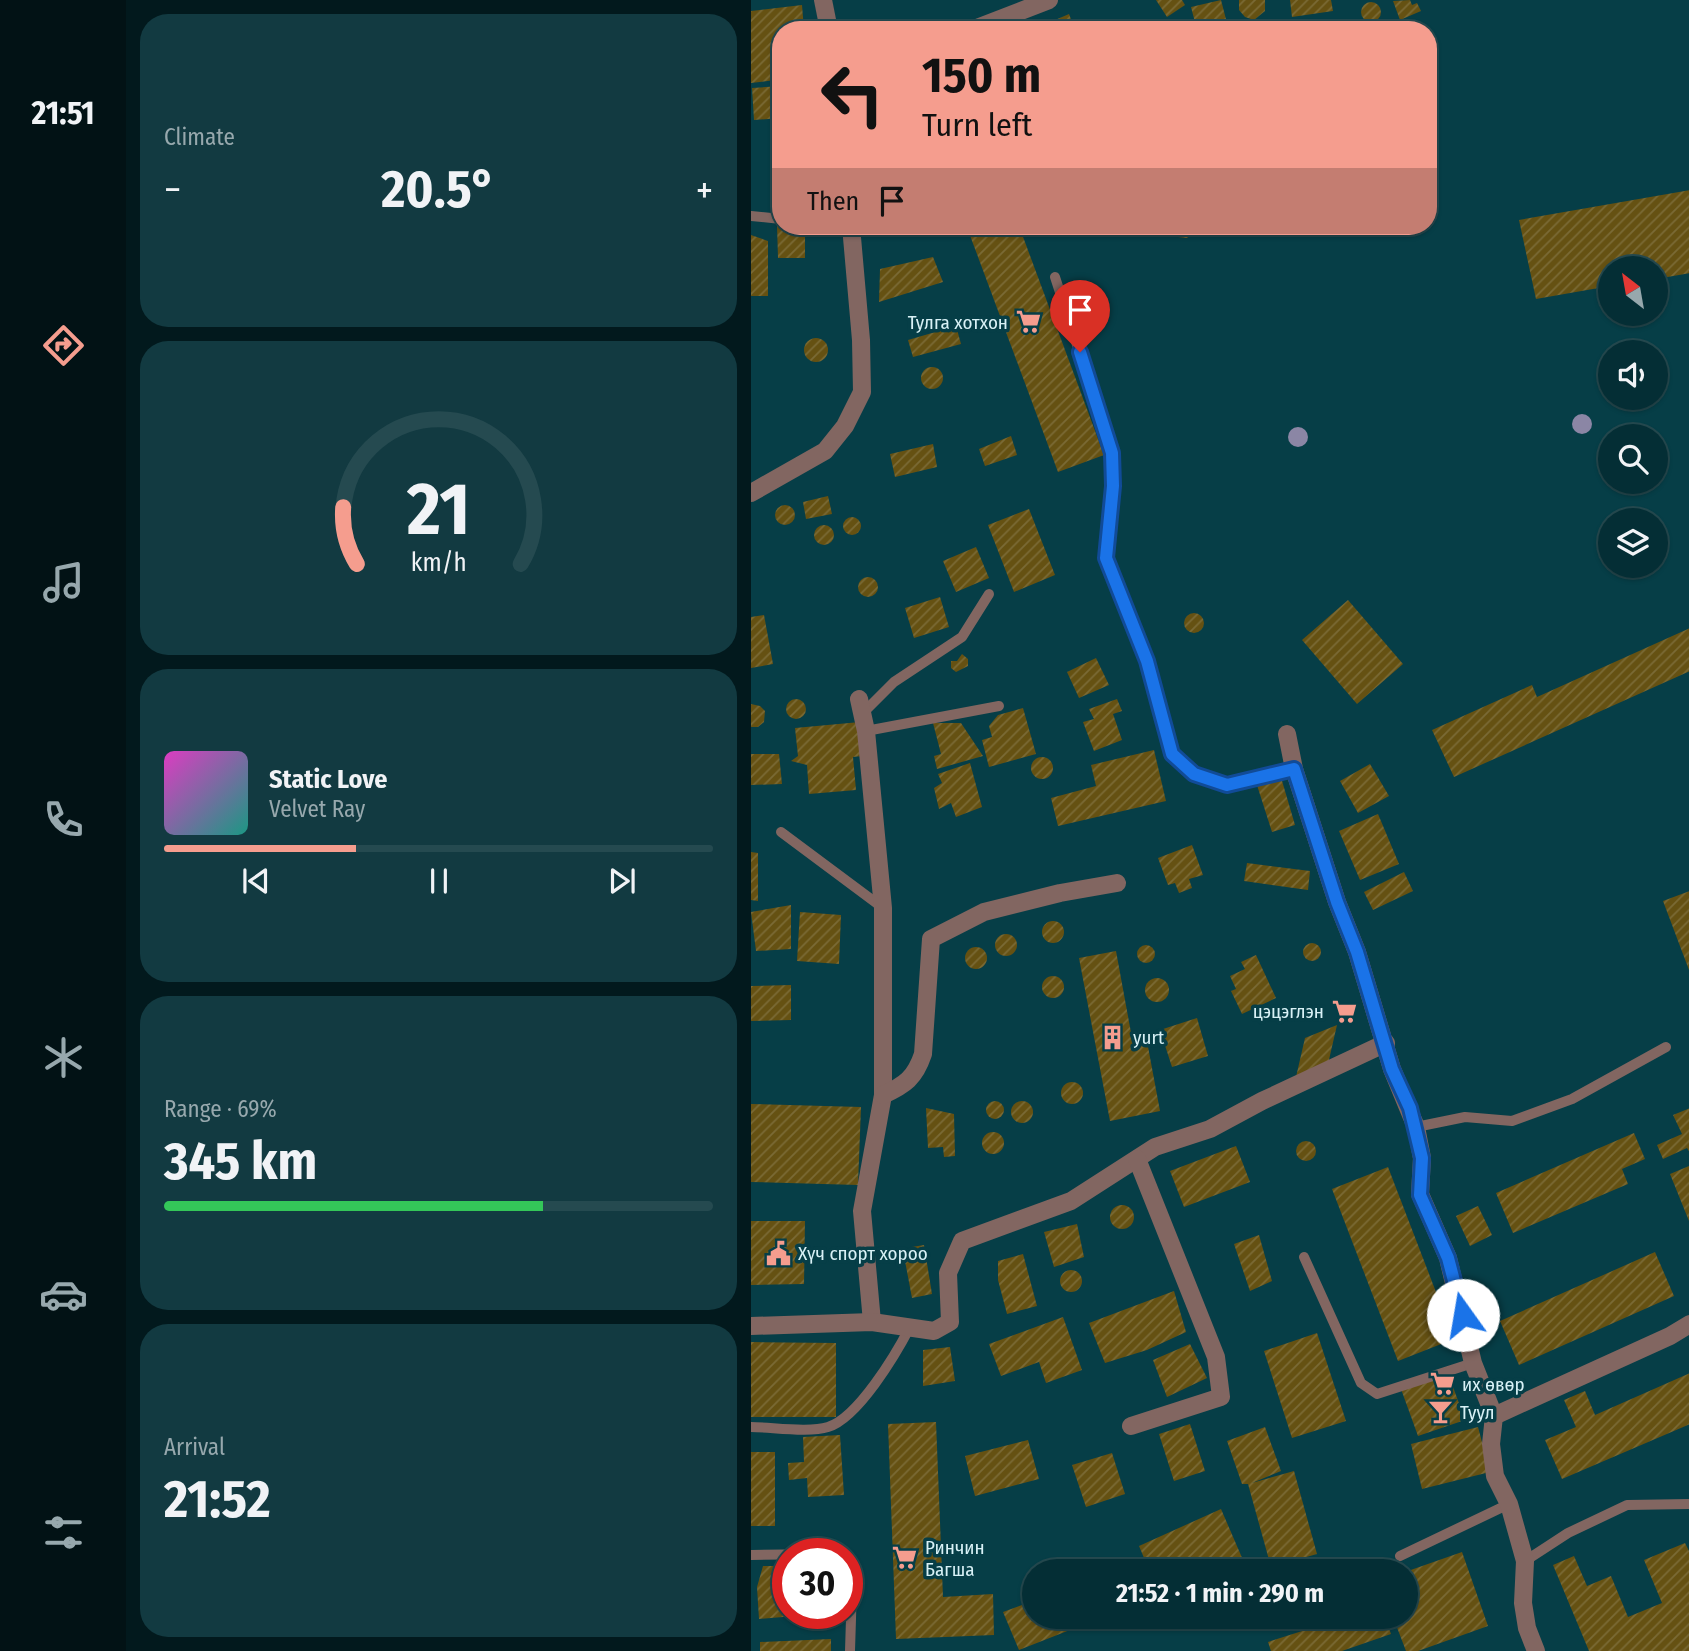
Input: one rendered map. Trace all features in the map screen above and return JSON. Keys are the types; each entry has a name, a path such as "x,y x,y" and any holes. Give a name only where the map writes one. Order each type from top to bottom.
{"street":[{"path":"823,0 827,21"},
{"path":"995,21 1049,0"},
{"path":"751,492 784,477 825,451 845,426 862,392 861,340 852,235"},
{"path":"863,714 883,908 883,1095 862,1211 872,1322"},
{"path":"1287,734 1294,769 1386,1043 1392,1069 1416,1127 1422,1158 1420,1195 1448,1258 1473,1363 1494,1416 1491,1444 1495,1476 1509,1504 1525,1561 1523,1603 1527,1628 1536,1651"},
{"path":"883,1095 908,1083 918,1070 923,1054 931,939 984,912 1060,892 1117,883"},
{"path":"751,1326 872,1322 934,1331 950,1322 948,1272 962,1241 1071,1201 1155,1147 1210,1129 1262,1101 1386,1043"},
{"path":"1131,1426 1221,1397 1216,1357 1137,1159"},
{"path":"1494,1416 1670,1336 1689,1324"}],"lane":[{"path":"751,216 772,218"},
{"path":"1055,277 1112,453 1113,486 1106,558 1147,661 1172,754 1194,774 1227,785 1294,769"},
{"path":"863,714 894,682 962,637 989,594"},
{"path":"863,714 999,706"},
{"path":"781,832 883,908"},
{"path":"1416,1127 1465,1117 1512,1121 1572,1098 1666,1047"},
{"path":"1304,1257 1361,1383 1377,1394 1473,1363"},
{"path":"751,1427 827,1427 847,1416 900,1345 910,1327"},
{"path":"1400,1556 1509,1504"},
{"path":"1525,1561 1568,1533 1627,1505 1689,1504"},
{"path":"751,1555 772,1555"},
{"path":"850,1651 851,1629"}],"building":[{"path":"1156,0 1182,0 1185,5 1167,17"},
{"path":"1221,0 1226,21 1195,21 1191,7"},
{"path":"1239,0 1265,0 1265,11 1254,20 1245,17 1239,10"},
{"path":"1290,0 1331,0 1333,11 1292,17"},
{"path":"1410,0 1412,5 1417,3 1421,11 1400,20 1393,1"},
{"path":"1367,3 1375,3 1380,8 1380,16 1375,21 1367,21 1362,16 1362,8"},
{"path":"802,5 803,21 772,21 772,80 751,83 751,11"},
{"path":"1069,14 1072,21 1053,21"},
{"path":"772,87 772,119 754,120 752,88"},
{"path":"1690,190 1690,273 1668,277 1668,256 1598,256 1598,288 1536,299 1519,220"},
{"path":"751,235 768,241 768,296 751,296"},
{"path":"777,235 805,235 805,258 778,258"},
{"path":"970,235 1022,235 1104,455 1058,472"},
{"path":"933,257 943,282 879,302 880,269"},
{"path":"956,326 961,344 913,357 908,340"},
{"path":"816,338 824,342 828,350 824,358 816,362 808,358 804,350 808,342"},
{"path":"932,367 940,370 943,378 940,386 932,389 924,386 921,378 924,370"},
{"path":"1011,436 1017,455 985,466 979,449"},
{"path":"933,444 937,467 895,477 890,454"},
{"path":"828,496 832,514 806,519 803,502"},
{"path":"785,505 792,508 795,515 792,522 785,525 778,522 775,515 778,508"},
{"path":"1029,509 1055,575 1014,592 988,525"},
{"path":"848,517 856,517 861,526 859,533 848,535 843,530 843,522"},
{"path":"824,525 831,528 834,535 831,542 824,545 817,542 814,535 817,528"},
{"path":"976,547 989,578 956,592 943,561"},
{"path":"868,577 875,580 878,587 875,594 868,597 861,594 858,587 861,580"},
{"path":"940,597 949,627 914,638 905,608"},
{"path":"1348,600 1403,664 1357,704 1302,640"},
{"path":"1190,613 1198,613 1204,623 1198,633 1190,633 1184,627 1184,619"},
{"path":"764,615 773,664 751,668 751,617"},
{"path":"1690,628 1690,671 1454,777 1432,730 1532,685 1537,697"},
{"path":"962,654 968,659 968,666 956,672 951,668 951,661 957,661"},
{"path":"1096,658 1109,685 1079,698 1067,672"},
{"path":"792,699 800,699 806,709 800,719 792,719 786,713 786,705"},
{"path":"1117,699 1122,711 1113,714 1122,740 1094,751 1083,722 1094,719 1089,709"},
{"path":"751,704 760,706 765,711 764,722 758,727 751,727"},
{"path":"1023,708 1036,754 989,767 982,740 992,737 989,726 998,715"},
{"path":"860,722 863,756 853,757 856,790 809,794 807,765 791,761 798,756 795,728"},
{"path":"933,723 961,723 983,756 937,769 934,756 941,754"},
{"path":"1154,750 1166,801 1058,826 1051,798 1096,786 1091,765"},
{"path":"751,754 779,754 782,784 751,785"},
{"path":"1042,757 1050,760 1053,768 1050,776 1042,779 1034,776 1031,768 1034,760"},
{"path":"970,763 982,807 956,817 951,803 939,809 934,788 942,783 938,774"},
{"path":"1370,764 1389,796 1358,813 1340,781"},
{"path":"1280,774 1295,825 1272,832 1256,782"},
{"path":"1378,814 1399,864 1360,880 1339,831"},
{"path":"1192,845 1203,875 1189,879 1192,888 1179,893 1175,883 1168,885 1158,858"},
{"path":"751,852 758,853 758,901 751,900"},
{"path":"1247,863 1310,871 1308,890 1244,881"},
{"path":"1404,872 1413,891 1373,910 1364,892"},
{"path":"1690,891 1690,970 1689,970 1663,901"},
{"path":"791,905 791,949 756,951 751,912"},
{"path":"800,912 841,915 839,964 797,961"},
{"path":"1053,921 1063,928 1064,932 1057,942 1053,943 1043,936 1042,932 1049,922"},
{"path":"1006,934 1014,937 1017,945 1014,953 1006,956 998,953 995,945 998,937"},
{"path":"1312,943 1318,946 1321,952 1318,958 1312,961 1306,958 1303,952 1306,946"},
{"path":"1146,945 1152,948 1155,954 1152,960 1146,963 1140,960 1137,954 1140,948"},
{"path":"976,947 986,954 987,958 980,968 976,969 966,962 965,958 972,948"},
{"name":"yurt","path":"1116,951 1132,1038 1146,1036 1160,1111 1110,1121 1079,958"},
{"path":"1256,955 1276,998 1242,1014 1231,991 1236,989 1230,976 1245,969 1241,962"},
{"path":"1053,976 1063,983 1064,987 1057,997 1053,998 1043,991 1042,987 1049,977"},
{"path":"1157,978 1168,985 1169,990 1162,1001 1157,1002 1146,995 1145,990 1152,979"},
{"path":"791,985 791,1020 751,1021 751,986"},
{"path":"1197,1018 1208,1056 1172,1067 1160,1030"},
{"path":"1337,1025 1328,1064 1296,1077 1305,1038"},
{"path":"1072,1082 1080,1085 1083,1093 1080,1101 1072,1104 1064,1101 1061,1093 1064,1085"},
{"path":"991,1101 999,1101 1004,1110 1002,1117 991,1119 986,1114 986,1106"},
{"path":"1022,1101 1030,1104 1033,1112 1030,1120 1022,1123 1014,1120 1011,1112 1014,1104"},
{"path":"751,1104 861,1107 858,1185 751,1182"},
{"path":"926,1108 954,1114 955,1156 944,1157 943,1147 928,1148"},
{"path":"1690,1108 1690,1153 1687,1148 1663,1159 1657,1145 1682,1134 1673,1115"},
{"path":"993,1132 1003,1139 1004,1143 997,1153 993,1154 983,1147 982,1143 989,1133"},
{"path":"1634,1133 1645,1159 1622,1169 1628,1184 1513,1233 1496,1193"},
{"path":"1306,1141 1313,1144 1316,1151 1313,1158 1306,1161 1299,1158 1296,1151 1299,1144"},
{"path":"1236,1146 1250,1182 1184,1207 1170,1171"},
{"path":"1689,1166 1689,1221 1670,1174"},
{"path":"1388,1167 1454,1339 1398,1361 1332,1189"},
{"path":"1122,1205 1130,1209 1134,1217 1130,1225 1122,1229 1114,1225 1110,1217 1114,1209"},
{"path":"1478,1206 1492,1235 1470,1246 1456,1216"},
{"name":"Хүч спорт хороо","path":"751,1221 805,1221 804,1284 751,1285"},
{"path":"1077,1224 1084,1257 1054,1267 1044,1232"},
{"path":"1259,1235 1272,1281 1250,1291 1234,1244"},
{"path":"924,1245 932,1294 912,1298 905,1261 915,1259 912,1247"},
{"path":"1655,1252 1674,1296 1519,1365 1500,1321"},
{"path":"1023,1254 1037,1306 1007,1314 998,1280 998,1261"},
{"path":"1071,1270 1079,1273 1082,1281 1079,1289 1071,1292 1063,1289 1060,1281 1063,1273"},
{"path":"1174,1291 1186,1332 1147,1350 1105,1363 1089,1323"},
{"path":"1063,1317 1082,1370 1046,1383 1039,1362 1001,1376 989,1344"},
{"path":"1317,1333 1346,1421 1292,1438 1264,1351"},
{"path":"751,1342 836,1343 836,1417 751,1417"},
{"path":"1190,1344 1207,1378 1167,1397 1153,1360"},
{"path":"950,1347 955,1381 923,1386 923,1350"},
{"path":"1448,1373 1465,1420 1418,1436 1401,1389"},
{"path":"1690,1373 1690,1424 1562,1479 1545,1440 1576,1427 1564,1400 1585,1391 1595,1415"},
{"path":"936,1422 943,1597 993,1594 994,1635 896,1639 888,1424"},
{"path":"1190,1424 1205,1471 1174,1481 1159,1434"},
{"path":"1265,1427 1281,1471 1252,1483 1294,1471 1317,1554 1299,1559 1269,1559 1248,1484 1242,1484 1227,1441"},
{"path":"1478,1427 1490,1472 1422,1489 1411,1444"},
{"path":"840,1435 844,1495 808,1497 807,1478 789,1480 788,1463 804,1462 803,1437"},
{"path":"1028,1440 1039,1479 975,1496 965,1456"},
{"path":"751,1452 775,1452 775,1526 751,1526"},
{"path":"1112,1453 1125,1494 1086,1507 1072,1465"},
{"path":"1221,1509 1243,1559 1144,1559 1139,1546"},
{"path":"1685,1543 1690,1553 1690,1651 1589,1651 1553,1565 1574,1556 1587,1586 1611,1576 1628,1617 1662,1603 1644,1560"},
{"path":"1462,1552 1488,1626 1418,1651 1406,1651 1398,1629 1418,1629 1418,1567"},
{"path":"763,1566 772,1566 772,1618 759,1619 757,1587"},
{"path":"1022,1605 1022,1629 1072,1629 1019,1650 1003,1612"},
{"path":"1309,1629 1389,1629 1391,1634 1342,1651 1271,1651 1268,1642"},
{"path":"831,1639 831,1651 760,1651 760,1642"}],"place":[{"name":"Тулга хотхон","path":"1028,322"},
{"name":"цэцэглэн","path":"1344,1011"},
{"name":"yurt","path":"1113,1037"},
{"name":"Хүч спорт хороо","path":"778,1253"},
{"name":"их өвөр","path":"1442,1384"},
{"name":"Туул","path":"1440,1412"},
{"name":"Ринчин Багша","path":"905,1558"}],"route":[{"path":"1080,352 1112,453 1113,486 1106,558 1147,661 1172,754 1194,774 1227,785 1294,769 1337,902 1357,952 1392,1069 1416,1127 1422,1158 1420,1195 1438,1241 1448,1258 1463,1315"}]}
